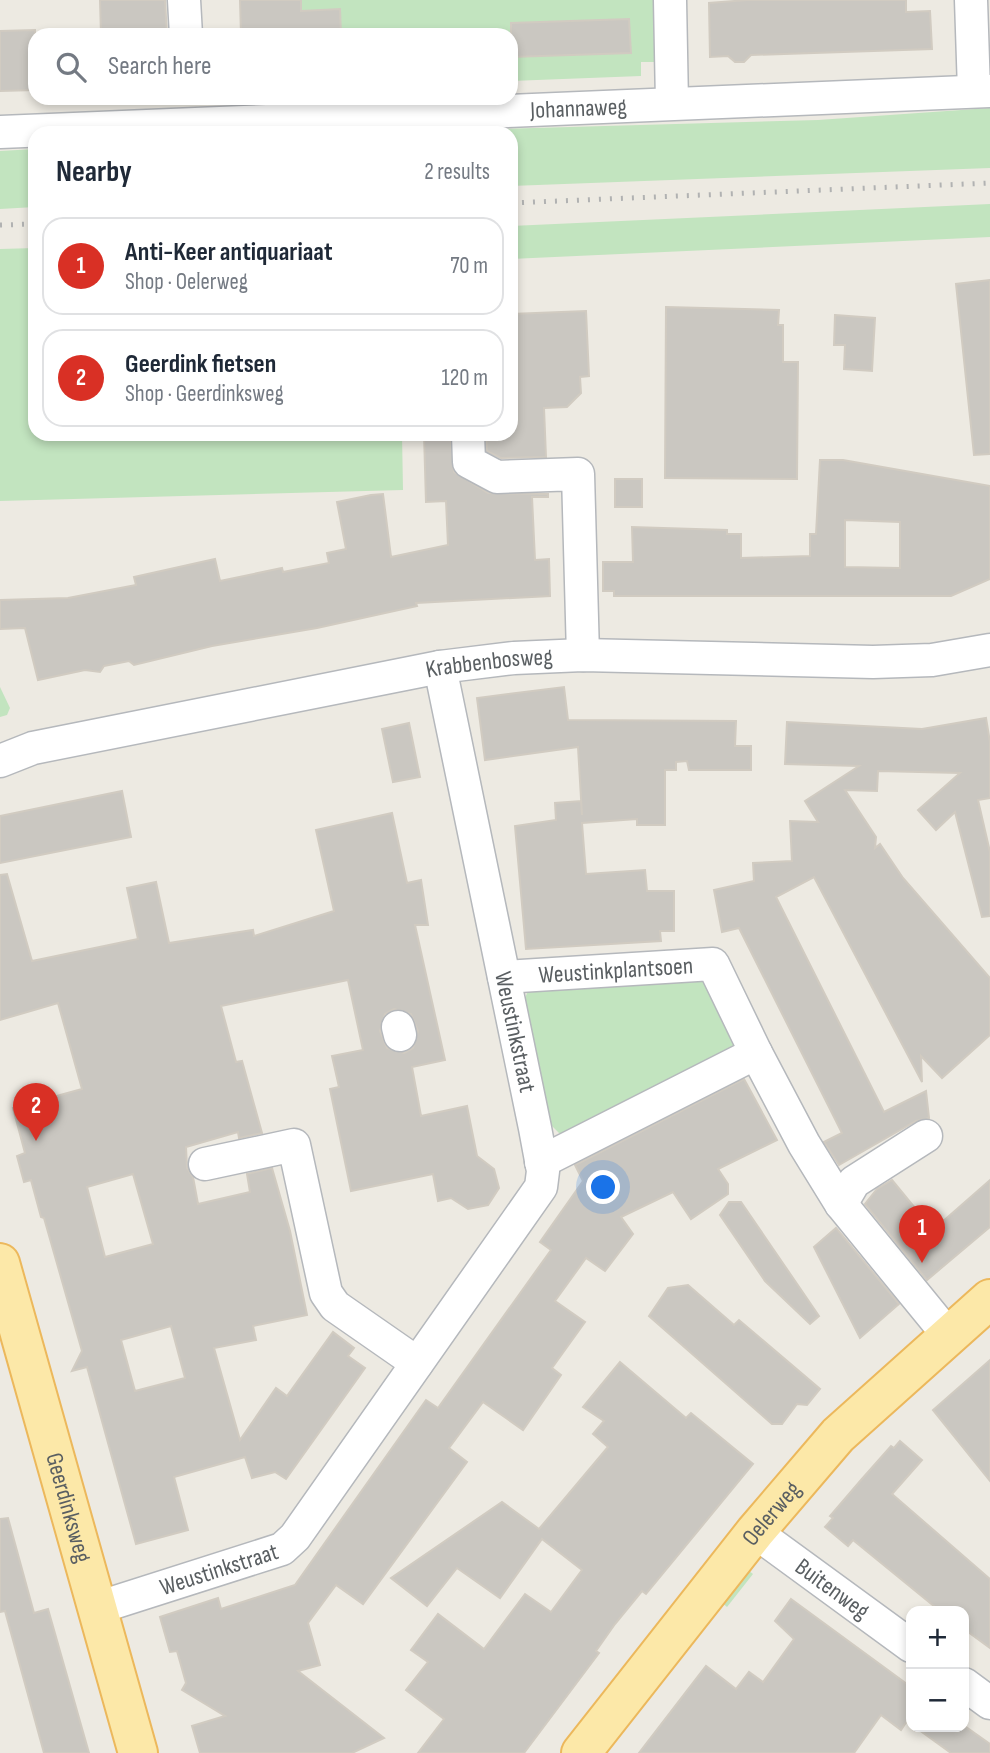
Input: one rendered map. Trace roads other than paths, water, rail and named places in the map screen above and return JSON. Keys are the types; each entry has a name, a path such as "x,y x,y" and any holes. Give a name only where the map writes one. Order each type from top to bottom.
{"main road":[{"name":"Geerdinksweg","path":"0,1263 138,1753"},
{"name":"Oelerweg","path":"581,1753 755,1532 838,1435 990,1299"}],"street":[{"path":"184,0 186,28"},
{"path":"670,0 672,103"},
{"path":"971,0 982,91"},
{"name":"Johannaweg","path":"52,126 190,110 672,103 982,91"},
{"name":"Johannaweg","path":"0,132 28,129"},
{"path":"468,441 469,461 497,477 578,474 583,655"},
{"name":"Krabbenbosweg","path":"0,761 33,748 440,667 514,658 583,655 873,662 932,660 990,650"},
{"name":"Weustinkstraat","path":"97,1608 282,1549 295,1537 541,1187 541,1162 440,667"},
{"name":"Weustinkplantsoen","path":"503,977 713,964 804,1144 841,1204 948,1335"},
{"path":"541,1162 756,1053"},
{"path":"841,1204 854,1182 926,1136"},
{"path":"205,1164 294,1145 326,1293 335,1306 417,1363"},
{"name":"Buitenweg","path":"755,1532 906,1642"},
{"path":"969,1688 990,1703"}],"railway":[{"path":"518,203 990,183"},
{"path":"0,225 28,224"}],"place":[{"name":"Geerdink fietsen","path":"36,1141"},
{"name":"Anti-Keer antiquariaat","path":"922,1263"}]}
